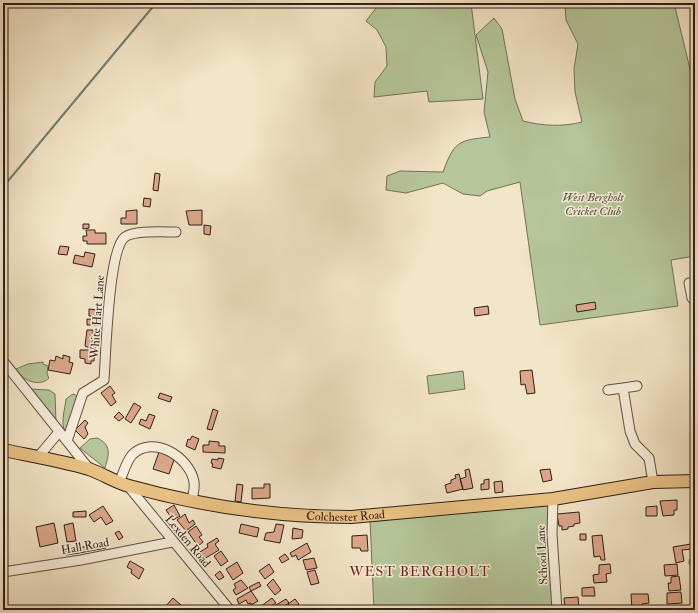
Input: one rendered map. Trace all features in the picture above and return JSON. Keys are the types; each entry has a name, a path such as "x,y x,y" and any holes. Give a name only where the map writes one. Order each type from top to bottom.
{"main road":[{"name":"Colchester Road","path":"3,450 90,470 124,485 253,512 286,516 352,518 553,499 653,482 695,480"}],"street":[{"name":"White Hart Lane","path":"67,441 83,393 104,380 113,263 120,241 131,233 176,232"},
{"path":"689,283 692,298 695,301"},
{"path":"3,361 90,470"},
{"path":"608,390 637,386"},
{"path":"623,388 630,431 635,444 649,458 653,482"},
{"path":"38,457 59,432"},
{"path":"124,485 132,455 145,449 157,448 172,452 184,463 194,481 192,500"},
{"name":"Lexden Road","path":"124,485 230,610"},
{"name":"School Lane","path":"553,499 552,534 557,610"},
{"name":"Hall Road","path":"3,572 82,560 172,542"}],"green space":[{"path":"380,3 471,3 483,99 429,102 427,91 374,97 375,82 387,66 386,47 377,30 366,21"},
{"name":"West Bergholt Cricket Club","path":"565,3 674,3 691,73 695,121 695,256 671,260 678,306 540,325 520,182 487,191 480,196 463,194 443,183 406,193 386,190 387,176 400,171 443,172 450,154 459,144 464,141 490,137 484,112 488,72 476,35 494,18 502,29 515,99 523,121 552,125 567,125 582,122 575,92 574,69 578,44 566,20"},
{"path":"43,362 43,364 48,366 47,374 49,378 45,381 36,382 26,379 18,373 16,369 28,364"},
{"path":"463,371 465,389 429,394 427,376"},
{"path":"30,389 49,390 55,394 56,423"},
{"path":"73,394 78,396 67,434 63,427 66,399"},
{"path":"97,438 105,444 108,450 108,458 105,468 80,448 90,439"},
{"path":"550,503 554,610 374,610 370,520"}],"building":[{"path":"155,173 160,174 158,191 153,190"},
{"path":"144,198 151,199 150,207 143,206"},
{"path":"137,210 137,224 121,224 121,218 126,218 126,211"},
{"path":"202,210 202,225 189,225 186,211"},
{"path":"83,224 89,224 89,228 83,229"},
{"path":"204,225 211,226 210,235 204,234"},
{"path":"86,230 95,230 95,233 106,233 106,244 87,244 87,241 83,241 83,236 87,236"},
{"path":"60,246 69,247 67,255 58,254"},
{"path":"85,252 95,254 92,267 73,263 75,255 84,257"},
{"path":"595,302 596,309 577,312 576,305"},
{"path":"488,306 489,314 475,316 474,308"},
{"path":"89,309 97,310 97,316 89,316"},
{"path":"87,319 100,320 100,325 87,325"},
{"path":"87,330 93,330 93,343 96,343 96,347 85,346"},
{"path":"80,350 95,350 94,361 91,361 91,364 85,363 85,359 80,358"},
{"path":"63,355 70,357 69,362 73,363 70,374 48,370 50,360 55,361 56,356 63,359"},
{"path":"532,370 535,393 527,394 525,384 521,385 520,371"},
{"path":"110,386 115,393 112,395 116,402 111,406 101,393"},
{"path":"160,393 172,397 170,402 158,398"},
{"path":"134,403 141,407 131,423 125,419"},
{"path":"213,409 218,411 212,430 207,429"},
{"path":"119,412 124,417 119,421 114,417"},
{"path":"149,414 155,416 150,429 139,424 141,419 146,421"},
{"path":"85,420 88,423 85,427 88,434 84,439 75,430"},
{"path":"192,436 199,439 195,450 186,446 188,439 190,440"},
{"path":"209,441 219,442 219,446 225,446 225,453 203,452 203,445 209,445"},
{"path":"159,452 175,457 169,474 153,469"},
{"path":"218,458 224,459 221,469 212,467 212,459 218,460"},
{"path":"469,469 473,488 463,490 460,479 466,477 465,470"},
{"path":"550,469 552,480 543,482 540,470"},
{"path":"459,474 463,489 447,493 445,485 451,483 451,480 456,478 455,475"},
{"path":"489,479 489,489 481,490 481,484 484,484 484,480"},
{"path":"502,481 503,492 495,493 494,482"},
{"path":"237,484 243,485 241,502 235,501"},
{"path":"264,484 270,484 270,498 252,499 252,488 264,488"},
{"path":"677,500 677,510 674,510 674,515 663,516 660,501"},
{"path":"174,505 180,516 173,520 166,510"},
{"path":"103,506 113,521 106,525 101,517 94,522 89,515"},
{"path":"657,506 657,516 646,516 646,507"},
{"path":"86,511 86,517 73,517 73,512"},
{"path":"579,512 580,523 568,527 568,529 562,530 562,526 559,526 557,514"},
{"path":"185,514 189,523 193,520 195,524 186,531 177,520"},
{"path":"54,523 58,543 40,547 36,527"},
{"path":"73,523 76,541 67,542 64,525"},
{"path":"241,524 259,528 257,537 239,533"},
{"path":"276,524 284,525 280,543 264,540 266,533 274,532"},
{"path":"196,526 202,535 199,537 203,542 198,546 188,532"},
{"path":"293,528 303,530 302,538 292,539"},
{"path":"119,531 123,537 119,540 115,533"},
{"path":"580,534 586,534 586,540 580,540"},
{"path":"367,535 368,551 361,551 360,548 352,548 352,536"},
{"path":"602,535 605,560 601,560 600,556 594,557 592,536"},
{"path":"217,538 219,541 215,544 219,550 204,559 200,552 208,547 207,544"},
{"path":"105,543 106,548 79,553 78,548"},
{"path":"307,543 311,552 298,560 296,555 292,557 290,553"},
{"path":"691,544 692,549 682,550 684,561 676,563 673,547"},
{"path":"78,547 79,553 66,555 66,549"},
{"path":"221,551 228,561 221,566 214,556"},
{"path":"285,554 289,559 282,563 279,558"},
{"path":"314,558 317,568 306,570 303,560"},
{"path":"130,561 144,569 139,579 131,573 132,570 127,567"},
{"path":"237,562 243,573 233,580 226,569"},
{"path":"269,564 274,572 265,579 259,571"},
{"path":"610,564 611,573 606,574 607,582 594,583 593,575 599,574 599,565"},
{"path":"677,564 678,575 665,576 664,565"},
{"path":"315,570 319,583 311,585 307,572"},
{"path":"220,571 224,577 219,580 215,575"},
{"path":"679,576 681,590 669,591 668,583 671,583 671,577"},
{"path":"273,579 281,590 275,595 267,585"},
{"path":"241,580 248,588 236,595 233,590 236,588 234,584"},
{"path":"259,582 261,586 251,591 249,587"},
{"path":"594,587 595,596 582,596 582,588"},
{"path":"251,591 258,601 251,605 251,603 248,604 246,600 239,604 237,599"},
{"path":"681,592 682,603 667,604 667,593"},
{"path":"631,594 648,594 649,603 642,604 642,606 636,606 637,610 632,610"},
{"path":"578,597 579,610 565,608 564,598"},
{"path":"173,598 182,606 181,608 183,610 166,610 164,608"},
{"path":"272,598 276,603 271,606 273,610 256,610"},
{"path":"286,599 289,603 279,610 276,605"},
{"path":"295,599 299,604 292,609 288,604"}],"waterway":[{"path":"3,187 156,3"}],"district":[{"name":"WEST BERGHOLT","path":"420,571"}]}
